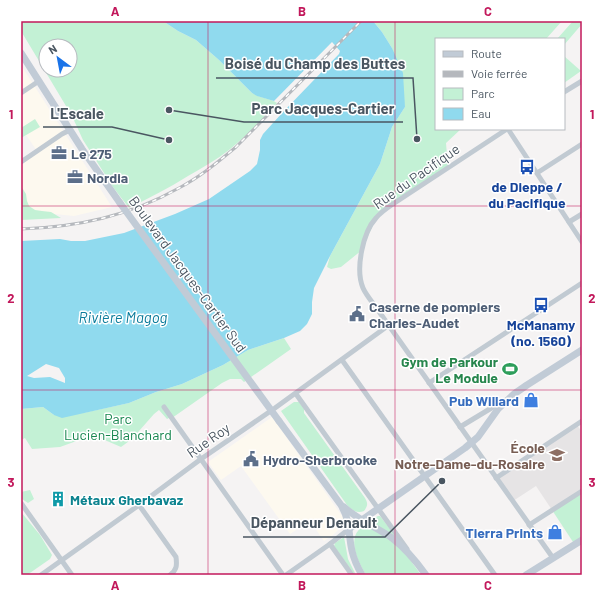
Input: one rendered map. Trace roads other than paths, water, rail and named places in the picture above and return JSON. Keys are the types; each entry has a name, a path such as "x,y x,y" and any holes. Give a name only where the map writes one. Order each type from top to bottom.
{"main road":[{"name":"Boulevard Jacques-Cartier Sud","path":"21,53 86,156 341,505 348,520 352,551 356,564 362,575"},
{"path":"349,529 465,448 481,432 498,409 514,394 582,350"},
{"name":"Boulevard Jacques-Cartier Sud","path":"341,505 361,520 384,533 396,542 416,561 426,575"},
{"path":"526,575 582,540"}],"street":[{"path":"21,93 39,81"},
{"path":"565,91 582,81"},
{"path":"21,162 70,130"},
{"name":"Rue du Pacifique","path":"506,130 393,204 376,218 366,236 362,250 360,281 363,289 552,558"},
{"path":"509,130 582,242"},
{"path":"537,173 582,144"},
{"path":"569,222 582,214"},
{"path":"429,383 582,283"},
{"name":"Rue Roy","path":"41,575 201,459 296,394 388,325"},
{"path":"342,360 494,575"},
{"path":"296,394 416,561"},
{"path":"460,427 514,394"},
{"path":"164,407 283,575"},
{"path":"496,478 582,421"},
{"path":"529,525 582,491"},
{"path":"21,503 72,575"},
{"path":"139,505 176,557 177,567 170,575"},
{"path":"286,575 349,529"},
{"path":"330,544 352,575"}],"water":[{"name":"Rivière Magog","path":"163,21 373,21 392,48 403,73 405,107 392,127 380,164 314,288 312,314 307,324 300,331 248,350 223,365 182,384 156,392 129,403 62,418 54,415 43,407 21,409 21,241 60,239 85,241 124,233 175,214 209,199 250,171 257,164 260,150 260,140 263,134 339,54 340,51 332,42 274,101 252,93 219,60 196,40","holes":["46,364 59,368 65,378 65,383 50,377 34,378 27,376"]}],"railway":[{"path":"21,229 83,223 122,213 160,198 187,184 209,169 236,147 361,21"}],"place":[{"name":"Parc Jacques-Cartier","path":"169,110"},
{"name":"Boisé du Champ des Buttes","path":"417,139"},
{"name":"L'Escale","path":"169,140"},
{"name":"Le 275","path":"59,153"},
{"name":"de Dieppe / du Pacifique","path":"527,167"},
{"name":"Nordia","path":"75,177"},
{"name":"McManamy (no. 1560)","path":"541,305"},
{"name":"Caserne de pompiers Charles-Audet","path":"357,314"},
{"name":"Gym de Parkour Le Module","path":"510,369"},
{"name":"Pub Willard","path":"531,400"},
{"name":"École Notre-Dame-du-Rosaire","path":"557,455"},
{"name":"Hydro-Sherbrooke","path":"251,459"},
{"name":"Dépanneur Denault","path":"442,481"},
{"name":"Métaux Gherbavaz","path":"58,499"},
{"name":"Tierra Prints","path":"555,532"}],"park label":[{"name":"Parc Lucien-Blanchard","path":"118,426"}]}
